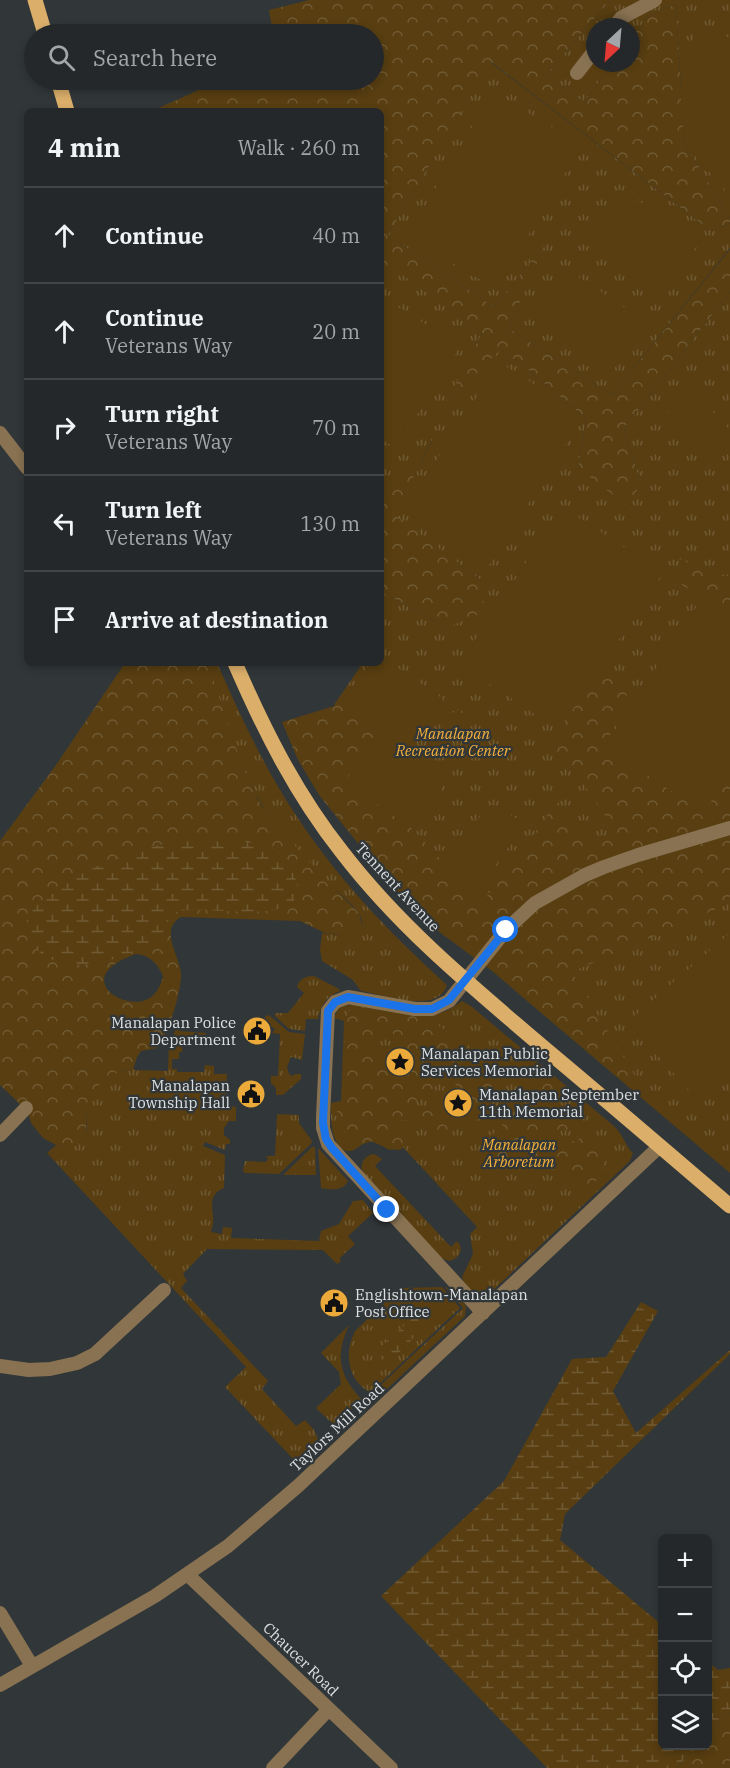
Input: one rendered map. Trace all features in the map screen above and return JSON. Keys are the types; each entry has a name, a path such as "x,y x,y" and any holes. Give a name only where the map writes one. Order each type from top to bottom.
{"main road":[{"path":"35,0 42,24"},
{"path":"61,90 66,108"},
{"name":"Tennent Avenue","path":"236,666 285,767 313,812 378,897 409,930 730,1206"}],"street":[{"path":"621,18 655,0"},
{"path":"577,74 586,62"},
{"path":"0,433 24,464"},
{"path":"483,1312 326,1139 323,1123 326,1018 332,1005 348,997 415,1009 432,1009 449,1000 506,930 535,903 604,867 730,828"},
{"path":"0,1135 26,1108"},
{"name":"Taylors Mill Road","path":"0,1684 155,1596 228,1546 259,1521 659,1147"},
{"path":"0,1366 29,1370 50,1369 77,1363 95,1354 164,1290"},
{"name":"Chaucer Road","path":"187,1574 391,1768"},
{"path":"0,1612 32,1666"},
{"path":"273,1768 329,1709"}],"green space":[{"path":"309,0 610,0 595,18 586,18 586,28 545,76 584,102 606,72 640,72 640,26 647,17 676,4 684,143 730,218 730,223 711,231 491,62 388,235 494,307 546,243 508,328 612,395 730,249 730,292 624,428 641,485 626,505 578,468 586,418 521,364 500,350 445,405 482,333 390,266 384,275 384,108 159,108 199,90 384,90 384,24 271,24 269,10"},
{"path":"610,0 730,0 730,218 684,143 676,4 647,17 640,26 640,18 595,18"},
{"path":"699,24 730,38 730,196 684,143 682,68"},
{"path":"586,28 586,72 606,72 584,102 545,76"},
{"path":"490,62 711,231 730,223 730,248 612,395 508,328 544,246 494,307 388,235"},
{"path":"493,92 582,145 496,289 407,236"},
{"path":"620,189 700,241 667,291 587,240"},
{"name":"Manalapan Recreation Center","path":"390,265 482,333 447,403 499,349 521,364 586,418 578,468 641,485 624,428 730,292 730,1173 518,993 699,831 558,743 627,847 481,904 341,785 351,717 334,705 359,666 384,666 384,593 446,628 482,581 394,515 433,439 384,495 384,274"},
{"path":"567,269 646,322 612,372 534,320"},
{"path":"390,302 460,346 396,448 384,441 384,311"},
{"path":"499,362 584,416 489,565 404,511"},
{"path":"692,390 730,430 730,433 701,460 661,419"},
{"path":"434,436 395,515 482,581 484,612 446,628 384,593 384,494"},
{"path":"563,507 663,573 559,730 459,664"},
{"path":"680,558 730,577 730,616 676,581"},
{"path":"702,598 730,616 730,772 704,812 604,747"},
{"path":"384,658 443,699 407,750 448,779 413,829 345,781 380,732 341,704 368,666 384,666"},
{"path":"603,665 610,671 612,669 630,687 605,747 704,812 730,772 730,903 572,972 635,1076 630,1088 492,971 415,914 319,795 298,760 282,722 341,704 380,732 346,782 413,829 481,904 558,802 586,847 616,834 585,787 548,745"},
{"path":"123,666 209,666 237,751 260,803 323,877 359,913 363,929 349,936 325,933 300,921 181,917 171,928 181,981 166,1034 157,1048 141,1051 134,1067 109,1075 98,1086 87,1106 86,1133 76,1145 66,1147 56,1145 43,1138 31,1123 28,1112 0,1085 0,841 56,765","holes":["136,954 145,956 156,964 163,976 153,995 138,1002 126,1001 116,997 108,990 104,982 107,973 117,963"]},
{"path":"209,666 218,666 279,789 324,855 382,923 447,985 442,994 433,999 409,1001 361,991 353,980 322,961 320,950 322,933 339,935 363,929 361,917 353,905 318,873 267,813 245,772"},
{"path":"456,709 466,716 440,752 430,745"},
{"path":"491,805 497,806 518,820 519,832 483,883 473,884 452,869 451,858 486,808"},
{"path":"184,840 249,842 273,848 285,856 292,868 297,885 295,899 285,907 269,911 189,910 177,912 170,918 163,934 154,943 99,963 70,964 57,961 44,955 33,946 24,933 26,922 34,909 44,898 72,879 103,863 130,853"},
{"path":"730,933 730,1067 695,1097 628,1022"},
{"path":"314,976 340,991 325,1002 318,1019 306,1019 305,1031 289,1029 275,1016 275,1013 288,1013 304,993 297,987 299,982 306,977"},
{"name":"Manalapan Arboretum","path":"462,1001 471,1006 615,1127 633,1153 630,1161 489,1294 481,1297 469,1289 462,1277 473,1254 470,1234 477,1227 399,1143 390,1150 371,1142 351,1151 344,1150 339,1146 333,1133 331,1116 331,1103 341,1101 344,1021 334,1018 340,1006 357,1005 417,1016 446,1011"},
{"path":"357,1004 434,1019 439,1026 481,1053 483,1067 486,1072 503,1082 503,1091 474,1122 446,1130 439,1131 415,1121 401,1120 398,1126 408,1138 408,1143 400,1150 389,1149 371,1141 352,1147 344,1140 345,1128 336,1109 342,1102 346,1018 351,1007","holes":["392,1032 396,1038 392,1046 393,1062 388,1068 377,1069 373,1064 375,1049 383,1035","434,1065 438,1073 453,1080 458,1097 453,1104 447,1101 432,1104 428,1111 414,1103 417,1100 428,1098 433,1092 434,1082 429,1072 430,1067"]},
{"path":"266,1015 289,1032 305,1034 302,1060 291,1057 287,1067 289,1074 292,1076 301,1074 301,1079 283,1095 276,1095 276,1088 271,1083 271,1076 278,1076 280,1034 272,1033 275,1029 272,1027 261,1027"},
{"path":"178,1025 179,1031 206,1033 206,1042 183,1040 179,1059 172,1059 172,1069 177,1069 177,1072 204,1072 205,1065 214,1066 214,1074 227,1074 226,1106 236,1107 236,1121 229,1121 224,1128 224,1135 230,1140 225,1150 205,1142 203,1146 225,1155 224,1188 216,1193 213,1200 211,1232 222,1234 223,1227 232,1228 231,1238 319,1241 321,1231 339,1224 353,1201 363,1200 373,1213 348,1236 355,1244 337,1264 323,1250 207,1249 183,1274 187,1281 181,1288 268,1381 262,1389 296,1426 305,1420 314,1430 318,1439 296,1462 225,1387 246,1367 47,1153 56,1145 66,1147 86,1133 88,1100 107,1076 134,1067 134,1070 168,1071 169,1043"},
{"path":"547,1083 553,1083 557,1087 556,1105 558,1108 578,1106 584,1115 577,1128 546,1131 542,1135 543,1144 552,1149 563,1137 575,1142 580,1138 584,1139 605,1159 598,1179 588,1189 576,1189 569,1184 566,1169 555,1175 549,1173 524,1144 518,1142 510,1156 502,1159 495,1157 487,1144 489,1136 504,1128 498,1117 501,1109 531,1102"},
{"path":"277,1114 299,1115 299,1123 312,1141 311,1144 279,1174 245,1173 243,1171 245,1161 266,1162 268,1159 266,1156 275,1156"},
{"path":"312,1147 315,1147 316,1175 283,1175"},
{"path":"318,1148 348,1181 343,1187 321,1188"},
{"path":"374,1154 382,1159 375,1166 451,1247 457,1241 461,1250 456,1258 449,1261 439,1257 362,1171 364,1160"},
{"path":"442,1287 460,1308 374,1389 369,1392 362,1387 352,1373 349,1357 349,1348 355,1331 400,1288"},
{"path":"445,1287 451,1289 466,1306 465,1316 386,1390 372,1393 463,1308"},
{"path":"641,1302 658,1311 613,1391 636,1433 730,1350 730,1354 565,1514 560,1540 658,1622 658,1750 694,1750 676,1768 547,1768 381,1596 504,1481 572,1359 606,1357"},
{"path":"416,1315 422,1316 424,1321 404,1348 390,1358 383,1360 376,1358 376,1351"},
{"path":"349,1325 342,1346 342,1365 348,1382 361,1399 337,1423 333,1424 316,1408 341,1384 339,1372 321,1353"},
{"path":"712,1665 718,1670 730,1668 730,1713 712,1732"},
{"path":"730,1713 730,1768 676,1768 694,1750 712,1750 712,1732"}],"place":[{"name":"Manalapan Police Department","path":"257,1031"},
{"name":"Manalapan Public Services Memorial","path":"400,1062"},
{"name":"Manalapan Township Hall","path":"251,1094"},
{"name":"Manalapan September 11th Memorial","path":"458,1103"},
{"name":"Englishtown-Manalapan Post Office","path":"334,1303"}],"route":[{"path":"387,1210 326,1139 323,1117 328,1011 335,1002 348,997 415,1009 432,1009 439,1006 453,996 506,930"}]}
